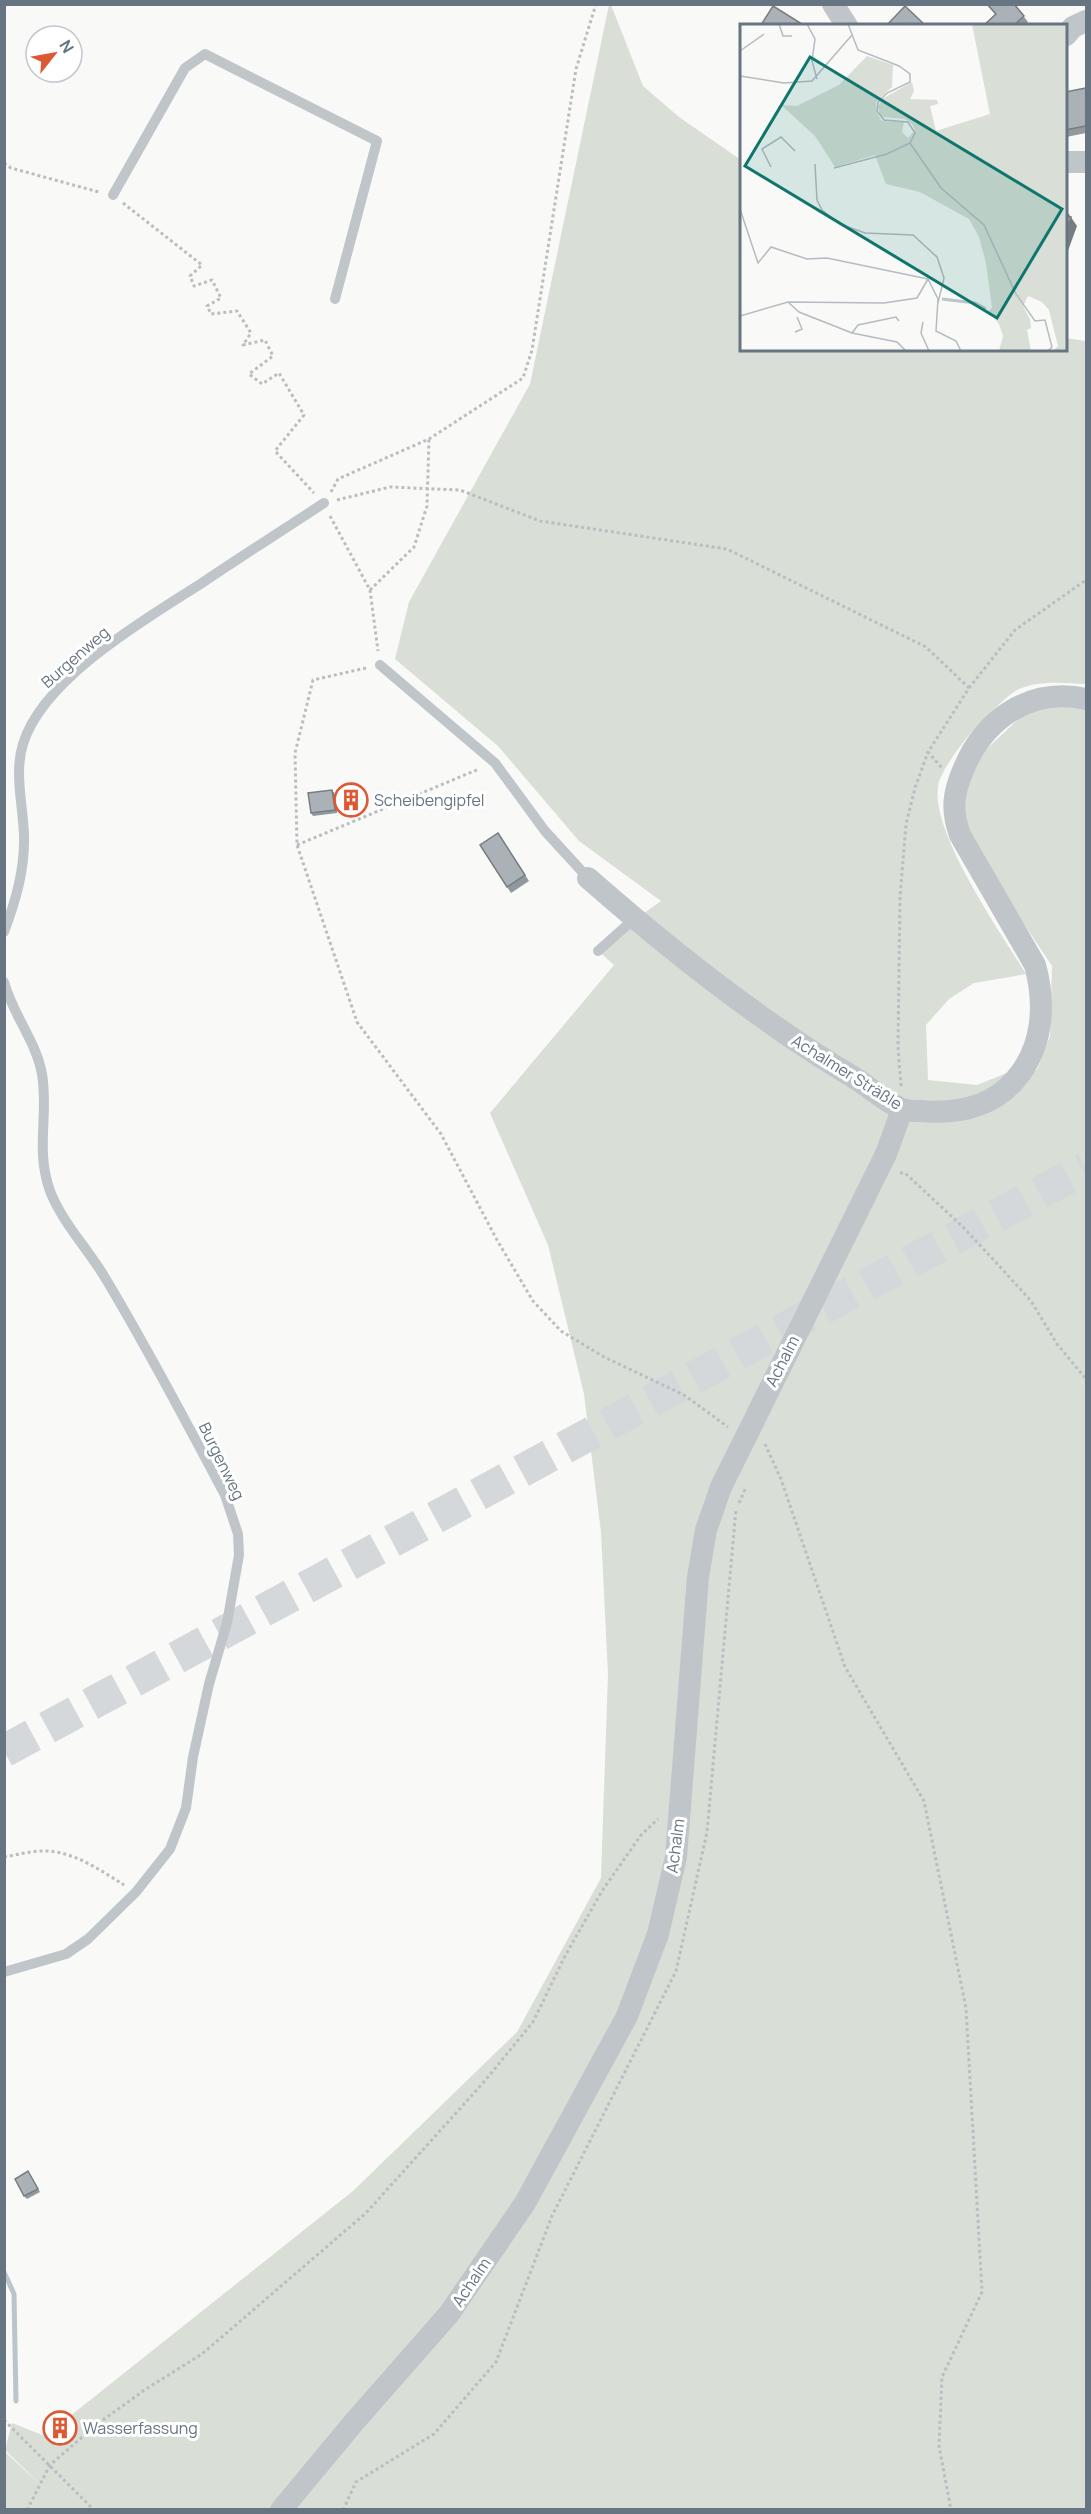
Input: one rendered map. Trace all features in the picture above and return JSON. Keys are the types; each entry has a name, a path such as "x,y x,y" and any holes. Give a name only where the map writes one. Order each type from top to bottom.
{"street":[{"path":"834,4 846,24"},
{"path":"1067,33 1073,27 1086,21"},
{"path":"1067,162 1086,162"},
{"name":"Achalmer Sträßle","path":"588,878 634,919 722,988 815,1054 902,1110 964,1111 994,1098 1013,1082 1029,1062 1040,1031 1042,1002 1035,965 970,856 960,835 954,817 957,784 977,740 989,726 1006,714 1025,703 1059,697 1086,699"},
{"name":"Achalm","path":"281,2510 449,2314 530,2193 627,2016 658,1934 676,1857 698,1577 706,1530 721,1487 754,1440 886,1154 902,1110"}],"lane":[{"path":"113,195 185,68 205,54 377,141 335,299"},
{"name":"Burgenweg","path":"4,932 17,896 23,866 24,836 20,776 22,746 39,711 69,679 127,632 324,503"},
{"path":"380,664 495,763 545,831 588,878"},
{"path":"598,951 634,919"},
{"name":"Burgenweg","path":"4,982 17,1017 39,1061 42,1076 41,1153 51,1194 61,1213 103,1275 225,1495 238,1534 239,1555 227,1623 209,1684 193,1757 186,1808 170,1848 136,1892 88,1938 66,1954 4,1972"}],"path":[{"path":"324,503 338,479 429,439 523,378 532,350 576,69 596,4"},
{"path":"4,163 11,168 113,195 202,265 190,276 194,286 212,280 221,298 207,306 211,314 237,311 250,333 243,345 265,340 273,356 249,374 262,384 279,373 304,415 275,451 324,503 370,590 380,664 313,680 295,753 297,845 357,1022 441,1134 497,1240 533,1301 561,1331 604,1357 684,1395 754,1440 781,1479 845,1667 924,1801 966,2008 982,2292 942,2377 939,2446 951,2510"},
{"path":"370,590 414,547 427,506 429,439"},
{"path":"324,503 390,487 460,490 540,521 727,549 926,647 969,688"},
{"path":"902,1110 898,1047 900,897 906,824 915,788 928,752 969,688 1016,630 1086,580"},
{"path":"928,752 957,784"},
{"path":"297,845 495,763"},
{"path":"895,1172 905,1173 963,1227 1004,1270 1031,1301 1057,1344 1086,1379"},
{"path":"27,2510 50,2465 96,2425 146,2389 202,2354 366,2213 483,2083 533,2022 565,1956 602,1891 641,1835 666,1810 680,1801"},
{"path":"4,1857 42,1851 62,1853 89,1863 116,1880"},
{"path":"4,2420 94,2510"}],"shaded area":[{"path":"609,5 611,5 643,86 679,117 740,159 740,351 1067,351 1067,338 1086,341 1086,684 1044,683 1027,686 1014,692 972,731 952,758 939,782 938,802 954,852 984,908 1026,974 974,983 949,999 926,1025 928,1080 977,1085 1009,1072 1019,1088 1038,1068 1050,1036 1052,966 976,852 958,817 976,759 1026,712 1057,703 1086,707 1086,2509 5,2509 4,2451 44,2488 5,2450 12,2423 45,2436 353,2191 517,2032 601,1878 608,1674 601,1532 584,1394 548,1245 490,1113 614,965 595,948 661,901 579,841 498,746 395,659 409,602 530,384"}],"building":[{"path":"987,4 1014,4 1024,16 1015,24 985,24 996,14"},
{"path":"773,6 802,24 762,24"},
{"path":"905,6 924,24 888,24"},
{"path":"1086,88 1086,126 1067,130 1067,92"},
{"path":"332,790 335,810 311,813 308,793"},
{"path":"498,833 525,875 507,887 480,845"},
{"path":"28,2171 38,2189 24,2196 15,2179"}],"waterway":[{"path":"4,2272 14,2294 16,2401"}],"tunnel":[{"path":"4,1751 1086,1168"}],"place":[{"name":"Scheibengipfel","path":"351,800"},
{"name":"Wasserfassung","path":"60,2428"}]}
